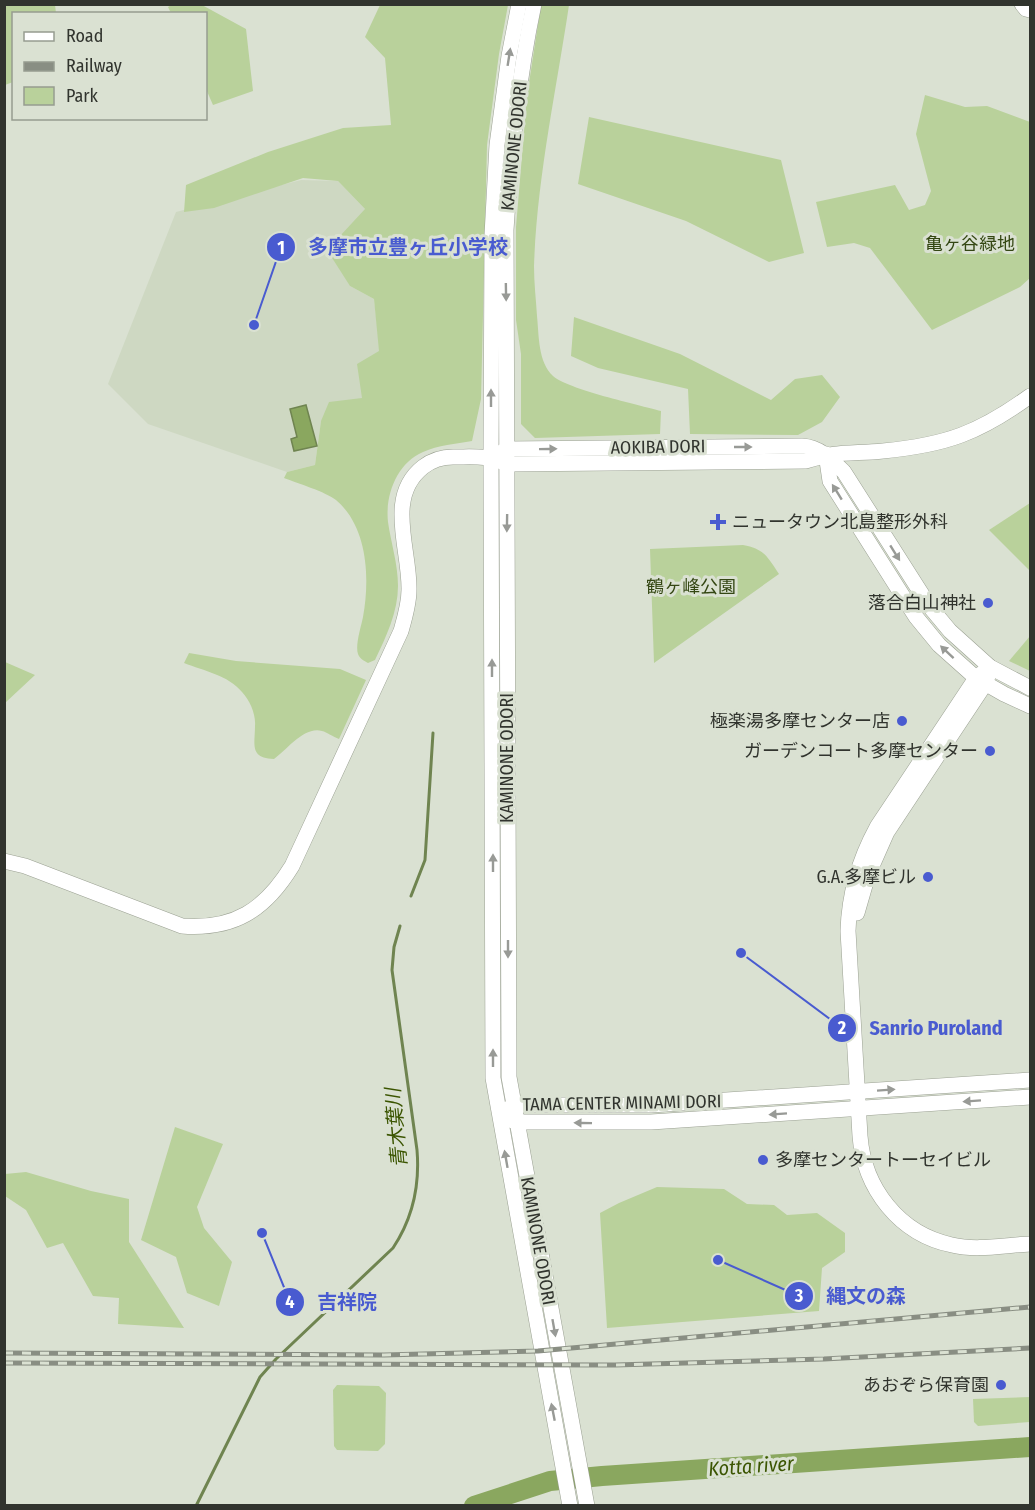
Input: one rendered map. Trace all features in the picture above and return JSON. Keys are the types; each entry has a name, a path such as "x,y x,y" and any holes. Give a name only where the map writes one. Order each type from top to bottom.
{"street":[{"name":"KAMINONE ODORI","path":"519,4 509,56 497,145 492,235 493,1078 498,1116 570,1501"},
{"name":"KAMINONE ODORI","path":"534,4 523,57 511,150 506,230 509,1083 586,1500"},
{"path":"1022,4 1030,10"},
{"name":"AOKIBA DORI","path":"491,457 682,455 809,446 826,454 881,452 943,442 984,426 1030,396"},
{"path":"826,454 844,472 930,607 950,631 990,667 1030,688"},
{"path":"826,454 830,481 916,617 939,645 981,681 1030,706"},
{"path":"4,861 26,866 182,926 201,928 228,923 263,903 279,887 292,866 401,631 407,610 409,588 401,505 405,489 415,473 429,462 444,457 491,457"},
{"path":"990,667 887,832 862,892 850,955 859,1108 864,1165 870,1180 890,1208 904,1222 921,1234 953,1245 970,1247 1030,1244"},
{"name":"TAMA CENTER MINAMI DORI","path":"498,1116 513,1105 651,1105 1030,1080"},
{"name":"TAMA CENTER MINAMI DORI","path":"498,1116 516,1122 651,1122 1030,1097"}],"shaded area":[{"path":"301,180 338,181 365,209 350,286 374,299 380,351 362,398 321,421 315,465 287,472 148,424 108,384 176,212"},
{"path":"306,405 317,446 294,451 291,439 297,437 290,409"}],"green space":[{"path":"173,4 202,5 246,29 253,91 213,105 207,91 207,12 170,12 168,7"},
{"path":"4,5 55,5 56,12 12,12 12,82 5,85"},
{"path":"380,5 508,5 487,145 481,399 472,441 441,446 423,452 406,464 395,481 389,501 388,522 397,570 397,596 391,624 375,660 368,663 360,657 357,650 365,602 366,570 355,524 336,500 284,478 287,472 315,465 321,421 329,402 362,398 357,364 379,351 374,299 350,286 327,250 365,209 338,181 303,178 214,208 184,212 186,185 268,152 343,128 391,125 385,58 365,37"},
{"path":"541,5 569,5 543,168 536,233 534,279 539,340 544,364 553,376 573,386 661,411 660,434 535,438 521,424 521,354 516,320 516,227 527,96"},
{"name":"亀ヶ谷緑地","path":"925,95 965,107 987,106 1030,122 1030,278 1020,287 932,330 870,248 854,243 827,247 816,202 895,185 909,210 925,205 931,191 916,134"},
{"path":"589,117 781,160 804,253 769,262 686,221 578,184"},
{"path":"574,317 680,354 771,400 795,379 822,375 840,397 822,422 798,435 690,434 688,389 598,368 571,356"},
{"path":"1030,503 1030,571 989,530"},
{"name":"鶴ヶ峰公園","path":"743,545 764,554 779,574 654,663 650,549"},
{"path":"1030,636 1030,671 1009,661"},
{"path":"189,653 236,661 340,669 366,680 339,739 315,730 302,735 274,759 266,758 260,756 255,749 255,717 245,696 223,677 184,663"},
{"path":"5,662 35,675 5,703"},
{"path":"175,1127 223,1144 197,1207 204,1228 232,1262 219,1306 187,1293 176,1257 141,1240"},
{"path":"26,1172 91,1191 129,1199 129,1242 184,1328 118,1324 119,1298 93,1296 63,1243 47,1248 26,1210 5,1196 5,1174"},
{"path":"657,1187 724,1189 747,1204 774,1205 787,1215 817,1213 845,1233 845,1252 822,1268 819,1311 607,1328 600,1213"},
{"path":"337,1385 379,1386 386,1393 385,1444 378,1451 337,1450 334,1446 333,1390"},
{"path":"1030,1397 1030,1422 978,1426 974,1422 973,1399"}],"waterway":[{"name":"青木葉川","path":"411,896 425,860 433,733"},
{"name":"青木葉川","path":"196,1506 260,1377 393,1248 406,1225 414,1201 418,1163 392,970 394,947 400,926"},
{"name":"Kotta river","path":"474,1506 550,1481 1030,1447"}],"railway":[{"path":"4,1353 384,1355 538,1351 1030,1307"},
{"path":"4,1363 615,1365 824,1359 1030,1348"}],"place":[{"name":"多摩市立豊ヶ丘小学校","path":"254,325"},
{"name":"ニュータウン北島整形外科","path":"718,522"},
{"name":"落合白山神社","path":"988,603"},
{"name":"極楽湯多摩センター店","path":"902,721"},
{"name":"ガーデンコート多摩センター","path":"990,751"},
{"name":"G.A.多摩ビル","path":"928,877"},
{"name":"Sanrio Puroland","path":"741,953"},
{"name":"多摩センタートーセイビル","path":"763,1160"},
{"name":"吉祥院","path":"262,1233"},
{"name":"縄文の森","path":"718,1260"},
{"name":"あおぞら保育園","path":"1001,1385"}]}
